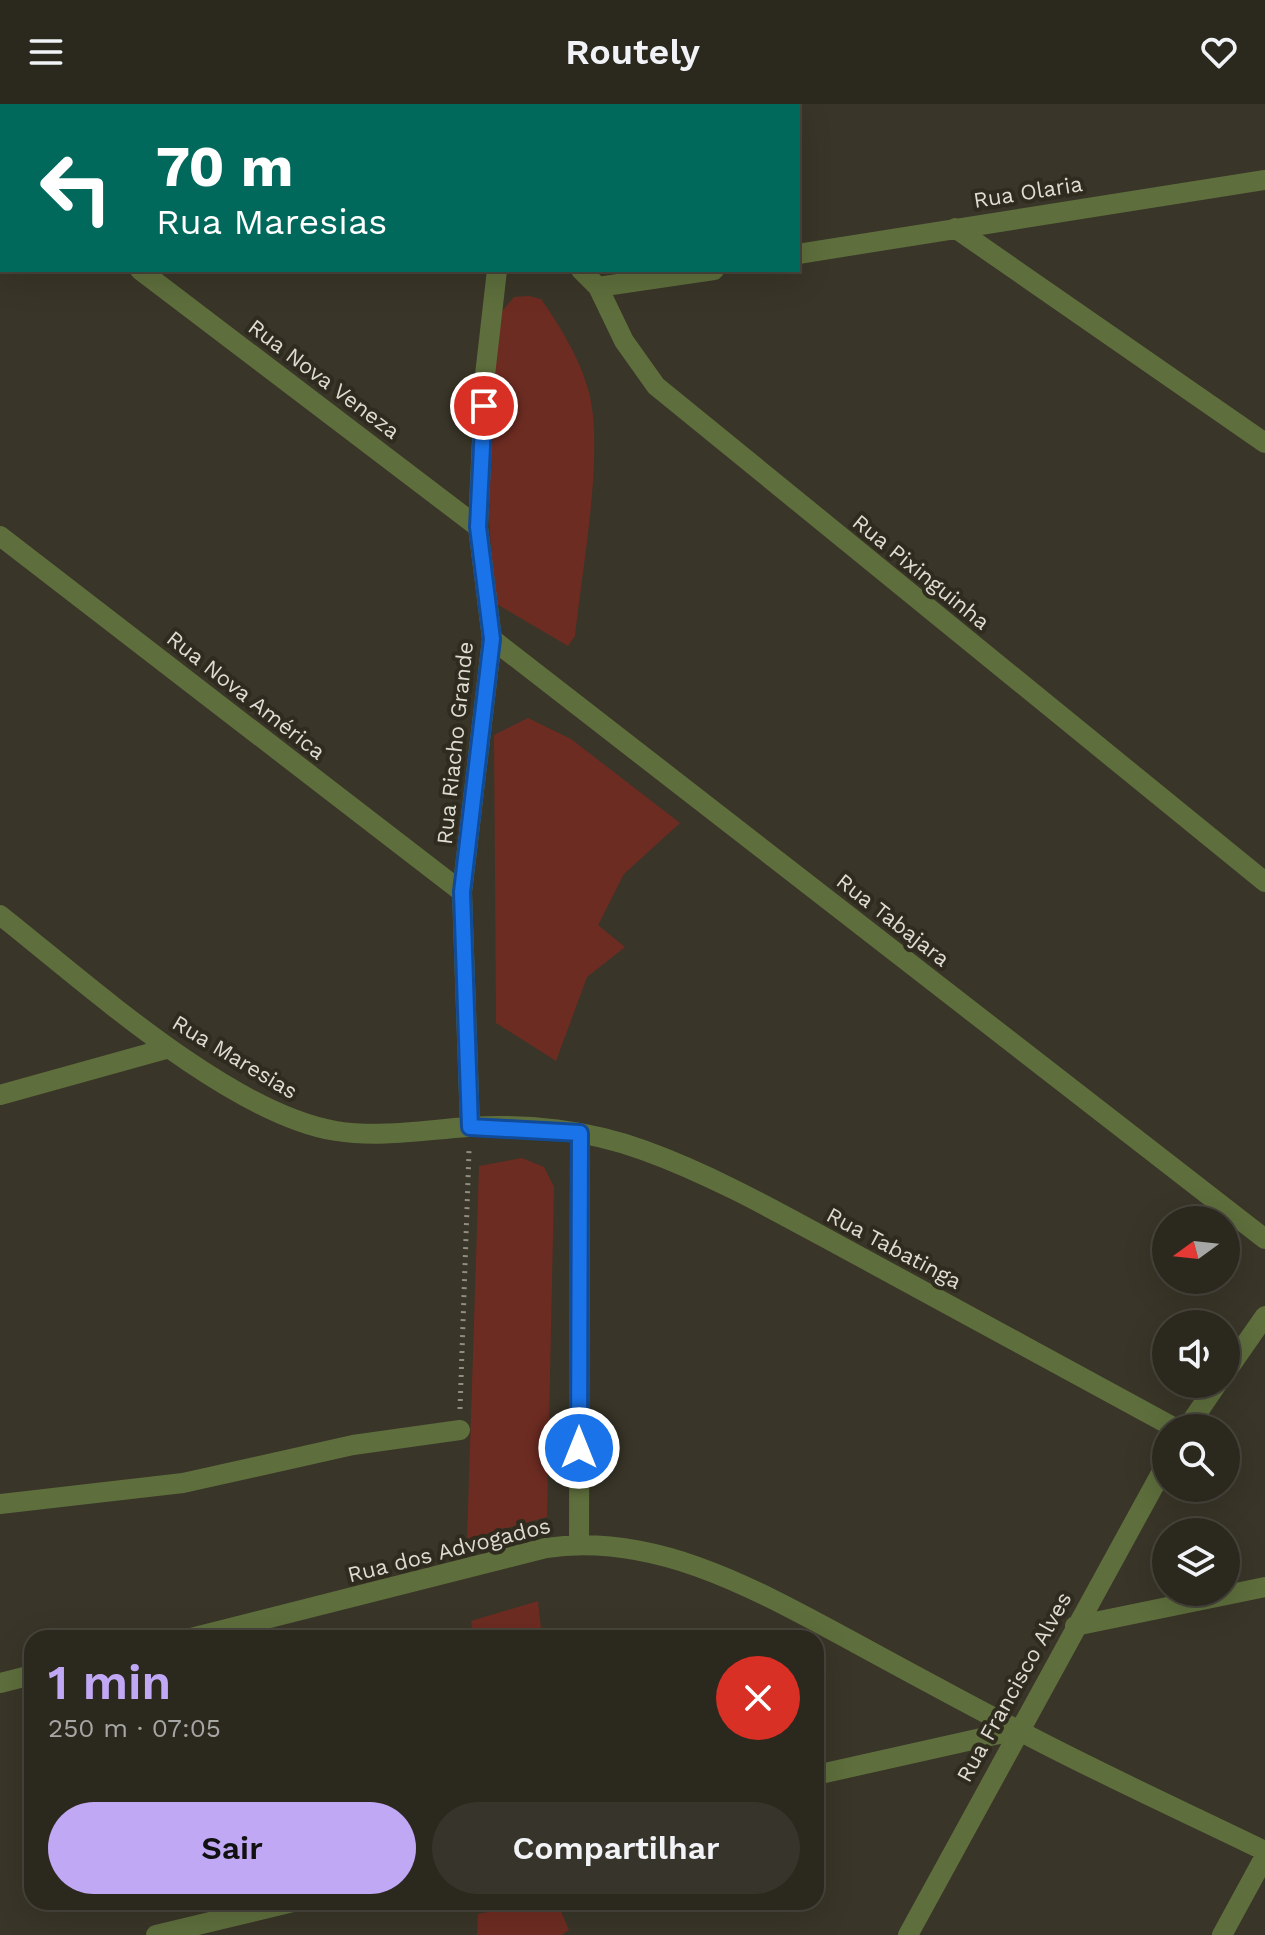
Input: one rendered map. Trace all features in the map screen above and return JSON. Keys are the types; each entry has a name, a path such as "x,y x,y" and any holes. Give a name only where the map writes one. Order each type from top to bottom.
{"street":[{"name":"Rua Olaria","path":"800,254 1265,180"},
{"path":"955,228 1265,443"},
{"name":"Rua Nova Veneza","path":"143,272 478,527"},
{"name":"Rua Riacho Grande","path":"470,1127 462,892 492,639 478,527 485,375 497,272"},
{"name":"Rua Pixinguinha","path":"583,272 598,287 624,341 656,386 1265,882"},
{"path":"598,287 700,272"},
{"name":"Rua Nova América","path":"0,536 462,892"},
{"name":"Rua Tabajara","path":"492,639 1265,1239"},
{"name":"Rua Maresias","path":"0,915 169,1048 296,1122 336,1131 374,1134 470,1127 580,1133"},
{"path":"0,1095 169,1048"},
{"path":"579,1543 580,1133"},
{"name":"Rua Tabatinga","path":"580,1133 642,1150 724,1185 1152,1416"},
{"path":"1240,1352 1265,1316"},
{"path":"0,1504 183,1483 353,1445 460,1430"},
{"name":"Rua Francisco Alves","path":"908,1935 1017,1730 1152,1489"},
{"name":"Rua dos Advogados","path":"222,1630 493,1560 579,1543 624,1547 672,1558 788,1607 1017,1730 1265,1854"},
{"path":"1075,1626 1265,1587"},
{"path":"0,1683 24,1677"},
{"path":"824,1773 1017,1730"},
{"path":"1222,1935 1265,1854"},
{"path":"156,1935 260,1910"}],"path":[{"path":"460,1430 470,1127"}],"shaded area":[{"path":"514,297 541,299 567,339 587,385 593,416 594,469 589,526 575,636 568,646 495,603 486,478 493,322"},
{"path":"528,718 571,739 680,823 624,874 598,925 625,947 587,977 556,1061 496,1023 494,735"},
{"path":"522,1158 544,1167 554,1187 547,1517 467,1539 479,1166"},
{"path":"538,1601 541,1630 472,1630 471,1621"},
{"path":"497,1910 560,1910 569,1930 562,1935 477,1935 478,1914"}],"route":[{"path":"484,406 478,527 492,639 462,892 470,1127 541,1128 580,1133 579,1448"}]}
